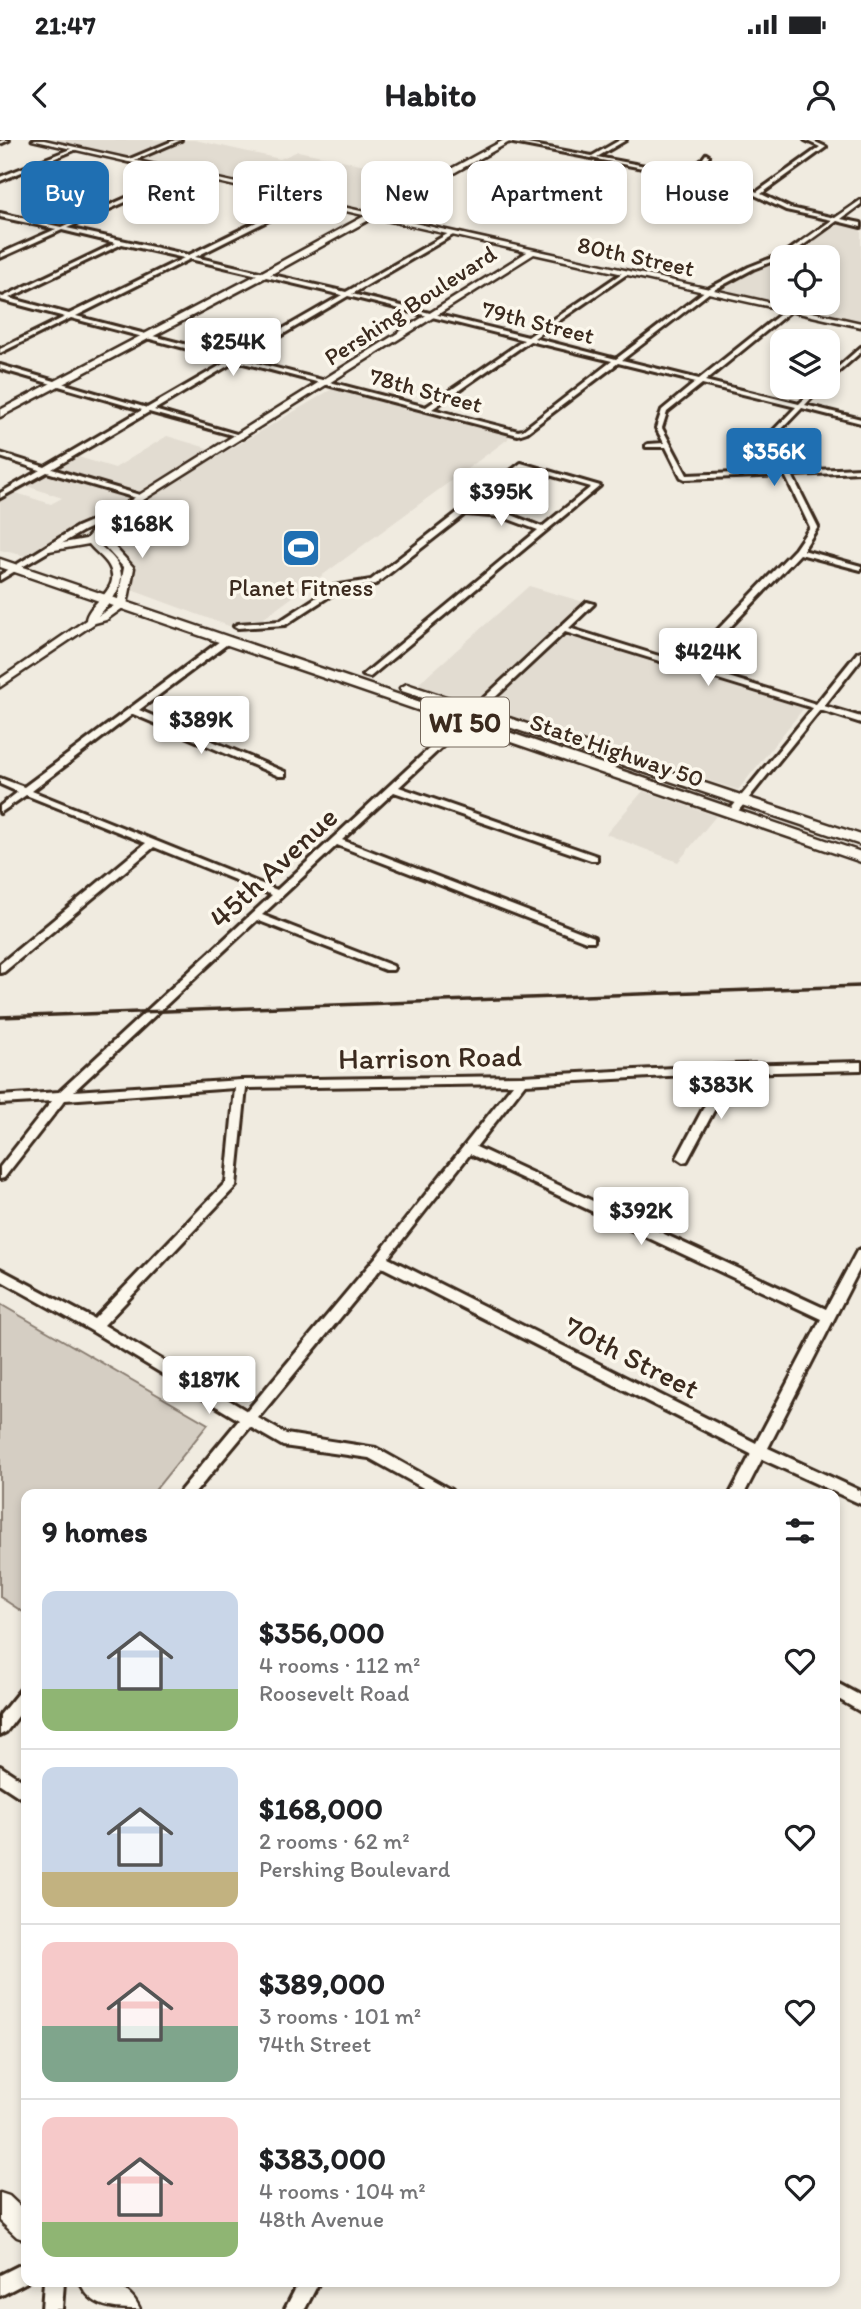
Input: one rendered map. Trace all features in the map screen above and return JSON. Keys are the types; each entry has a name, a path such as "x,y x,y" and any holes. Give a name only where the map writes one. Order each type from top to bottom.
{"main road":[{"path":"453,171 508,140"},
{"path":"0,414 361,222"},
{"name":"State Highway 50","path":"0,552 22,565 367,675 861,840"},
{"name":"State Highway 50","path":"0,563 22,565"},
{"name":"State Highway 50","path":"117,596 227,640 861,857"}],"street":[{"path":"0,143 7,140"},
{"name":"80th Street","path":"35,140 128,161"},
{"path":"128,161 180,140"},
{"path":"508,140 641,166"},
{"path":"593,157 624,140"},
{"path":"758,194 824,148 807,140"},
{"path":"0,179 75,149"},
{"path":"704,161 706,156"},
{"path":"753,192 788,209 861,225"},
{"path":"0,256 123,201"},
{"path":"619,362 708,291 751,268 789,253 861,202"},
{"name":"79th Street","path":"0,215 265,274 861,421"},
{"path":"0,351 257,224"},
{"name":"80th Street","path":"404,224 770,305"},
{"path":"0,496 151,411 451,234"},
{"path":"1,299 122,242"},
{"name":"Pershing Boulevard","path":"92,541 92,535 102,533 113,515 328,383 532,252"},
{"path":"426,410 625,273"},
{"name":"78th Street","path":"1,299 150,335 518,433 525,431 619,362"},
{"path":"783,315 664,411 659,428 685,477 861,470"},
{"name":"80th Street","path":"817,315 861,325"},
{"path":"840,368 861,349"},
{"path":"0,367 241,437"},
{"path":"688,666 798,551 814,527 769,437 806,399"},
{"path":"648,446 668,445"},
{"path":"0,455 139,498"},
{"path":"238,626 282,623 337,587 373,582 524,466 596,486 367,675"},
{"path":"462,512 479,510 506,514 543,530"},
{"path":"0,578 49,548 113,515"},
{"path":"0,684 91,621 102,618 129,579 128,566 102,533"},
{"path":"49,548 92,541 114,567 117,596"},
{"path":"798,551 861,568"},
{"name":"45th Avenue","path":"0,1175 61,1097 590,604"},
{"path":"563,629 861,720"},
{"path":"0,810 227,640"},
{"path":"732,813 861,654"},
{"path":"133,710 282,774"},
{"path":"0,781 279,894"},
{"path":"393,788 594,858"},
{"path":"336,841 590,939"},
{"path":"0,970 152,843"},
{"path":"256,916 389,968"},
{"name":"Harrison Road","path":"0,1100 241,1084 522,1080 730,1069 861,1066"},
{"path":"683,1158 730,1069"},
{"path":"190,1489 380,1260 522,1080"},
{"path":"94,1326 232,1184 241,1084"},
{"path":"467,1147 828,1316"},
{"path":"740,1489 861,1254"},
{"name":"70th Street","path":"380,1260 759,1451 861,1498"},
{"path":"0,1274 94,1326 283,1440 371,1452 437,1489"},
{"path":"840,1692 861,1704"},
{"path":"0,1727 21,1700"},
{"path":"0,1774 21,1789"},
{"path":"0,2205 21,2224"},
{"path":"0,2287 21,2275"},
{"path":"52,2309 54,2287"},
{"path":"98,2287 127,2309"},
{"path":"295,2309 306,2287"}],"shaded area":[{"path":"46,140 195,140 280,159 298,151 346,161 233,161 233,182 219,179 219,161 139,161"},
{"path":"347,161 361,164 361,211 347,208"},
{"path":"838,224 861,227 861,321 835,315 840,315 840,245 808,245"},
{"path":"770,265 770,300 720,289 744,273"},
{"path":"332,389 509,435 508,439 245,632 129,589 132,566 112,543 109,533 114,522 131,510 116,505 26,556 0,550 0,499 13,492 51,504 62,498 24,485 75,456 115,468 167,436 224,453"},
{"path":"529,586 594,605 571,626 574,638 804,708 738,790 416,686"},
{"path":"643,791 716,816 678,862 606,834"},
{"path":"0,1304 208,1424 156,1489 21,1489 21,1611 0,1597"}],"railway":[{"path":"0,1017 861,986"}],"place":[{"name":"Planet Fitness","path":"301,548"}]}
